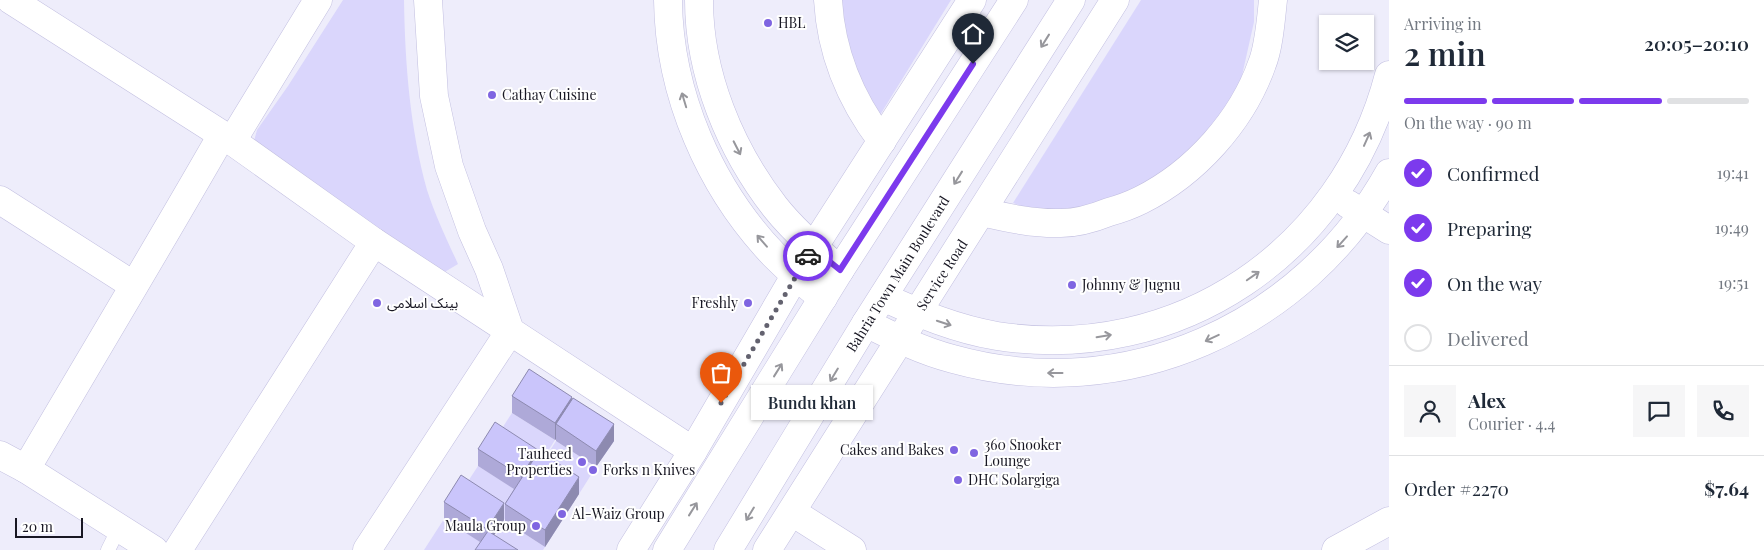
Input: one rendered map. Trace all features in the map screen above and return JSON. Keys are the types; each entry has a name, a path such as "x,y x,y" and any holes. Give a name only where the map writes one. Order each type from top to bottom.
{"street":[{"path":"11,0 226,138 374,242 693,450"},
{"path":"26,469 133,285 180,209 318,0"},
{"path":"428,0 434,96 450,166 469,223 489,270 510,332"},
{"path":"668,0 671,39 676,69 693,127 705,155 732,201 754,232 795,276 823,298"},
{"path":"699,0 701,33 706,60 721,112 744,162 775,208 813,248 840,270"},
{"path":"828,0 834,46 842,73 868,123 882,141"},
{"path":"631,550 693,450 795,276 972,0"},
{"path":"667,550 840,270 1014,0"},
{"name":"Bahria Town Main Boulevard","path":"728,550 866,323 1072,0"},
{"name":"Service Road","path":"767,550 1115,0"},
{"path":"982,212 1013,220 1054,223 1072,222 1091,218 1135,203 1168,183 1219,138 1249,93 1263,63 1273,0"},
{"path":"883,297 917,313 969,330 1024,339 1079,339 1106,336 1151,326 1186,313 1211,302 1258,273 1299,237 1334,196 1352,169 1375,122 1389,75"},
{"path":"866,323 926,351 963,362 1011,370 1040,373 1097,370 1154,360 1209,340 1234,328 1275,302 1327,259 1386,185 1352,169"},
{"path":"1334,196 1389,230"},
{"path":"0,200 133,285"},
{"path":"178,550 374,242"},
{"path":"367,550 510,332"},
{"path":"0,454 26,469 113,539 154,550"},
{"path":"792,512 852,550"},
{"path":"1336,550 1389,521"}],"shaded area":[{"path":"343,0 404,0 409,96 416,143 427,190 458,264 443,273 261,150 254,141 257,130 288,86"},
{"path":"839,0 951,0 880,115 855,76"},
{"path":"1141,0 1254,0 1254,22 1241,80 1221,117 1178,165 1148,186 1085,208 1054,211 1030,209 1013,203"},
{"path":"512,413 555,440 538,467 495,439"},
{"path":"556,441 596,467 579,494 539,468"},
{"path":"478,466 521,493 504,520 461,492"},
{"path":"444,519 487,546 484,550 424,550"},
{"path":"505,521 545,547 543,550 491,550 488,548"}],"building":[{"path":"529,369 572,397 555,423 512,396"},
{"path":"573,398 614,424 596,451 556,424"},
{"path":"495,422 538,450 521,476 478,449"},
{"path":"539,451 579,477 545,530 505,504"},
{"path":"461,475 504,503 487,529 444,502"},
{"path":"488,531 518,550 475,550"}],"way so far":[{"path":"721,403 808,256"}],"place":[{"name":"HBL","path":"768,23"},
{"name":"Cathay Cuisine","path":"492,95"},
{"name":"Johnny & Jugnu","path":"1072,285"},
{"name":"بینک اسلامی","path":"377,303"},
{"name":"Freshly","path":"748,303"},
{"name":"Bundu khan","path":"721,403"},
{"name":"Cakes and Bakes","path":"954,450"},
{"name":"360 Snooker Lounge","path":"974,453"},
{"name":"Tauheed Properties","path":"582,462"},
{"name":"Forks n Knives","path":"593,470"},
{"name":"DHC Solargiga","path":"958,480"},
{"name":"Al-Waiz Group","path":"562,514"},
{"name":"Maula Group","path":"536,526"}],"route":[{"path":"808,256 813,248 840,270 973,64"}]}
